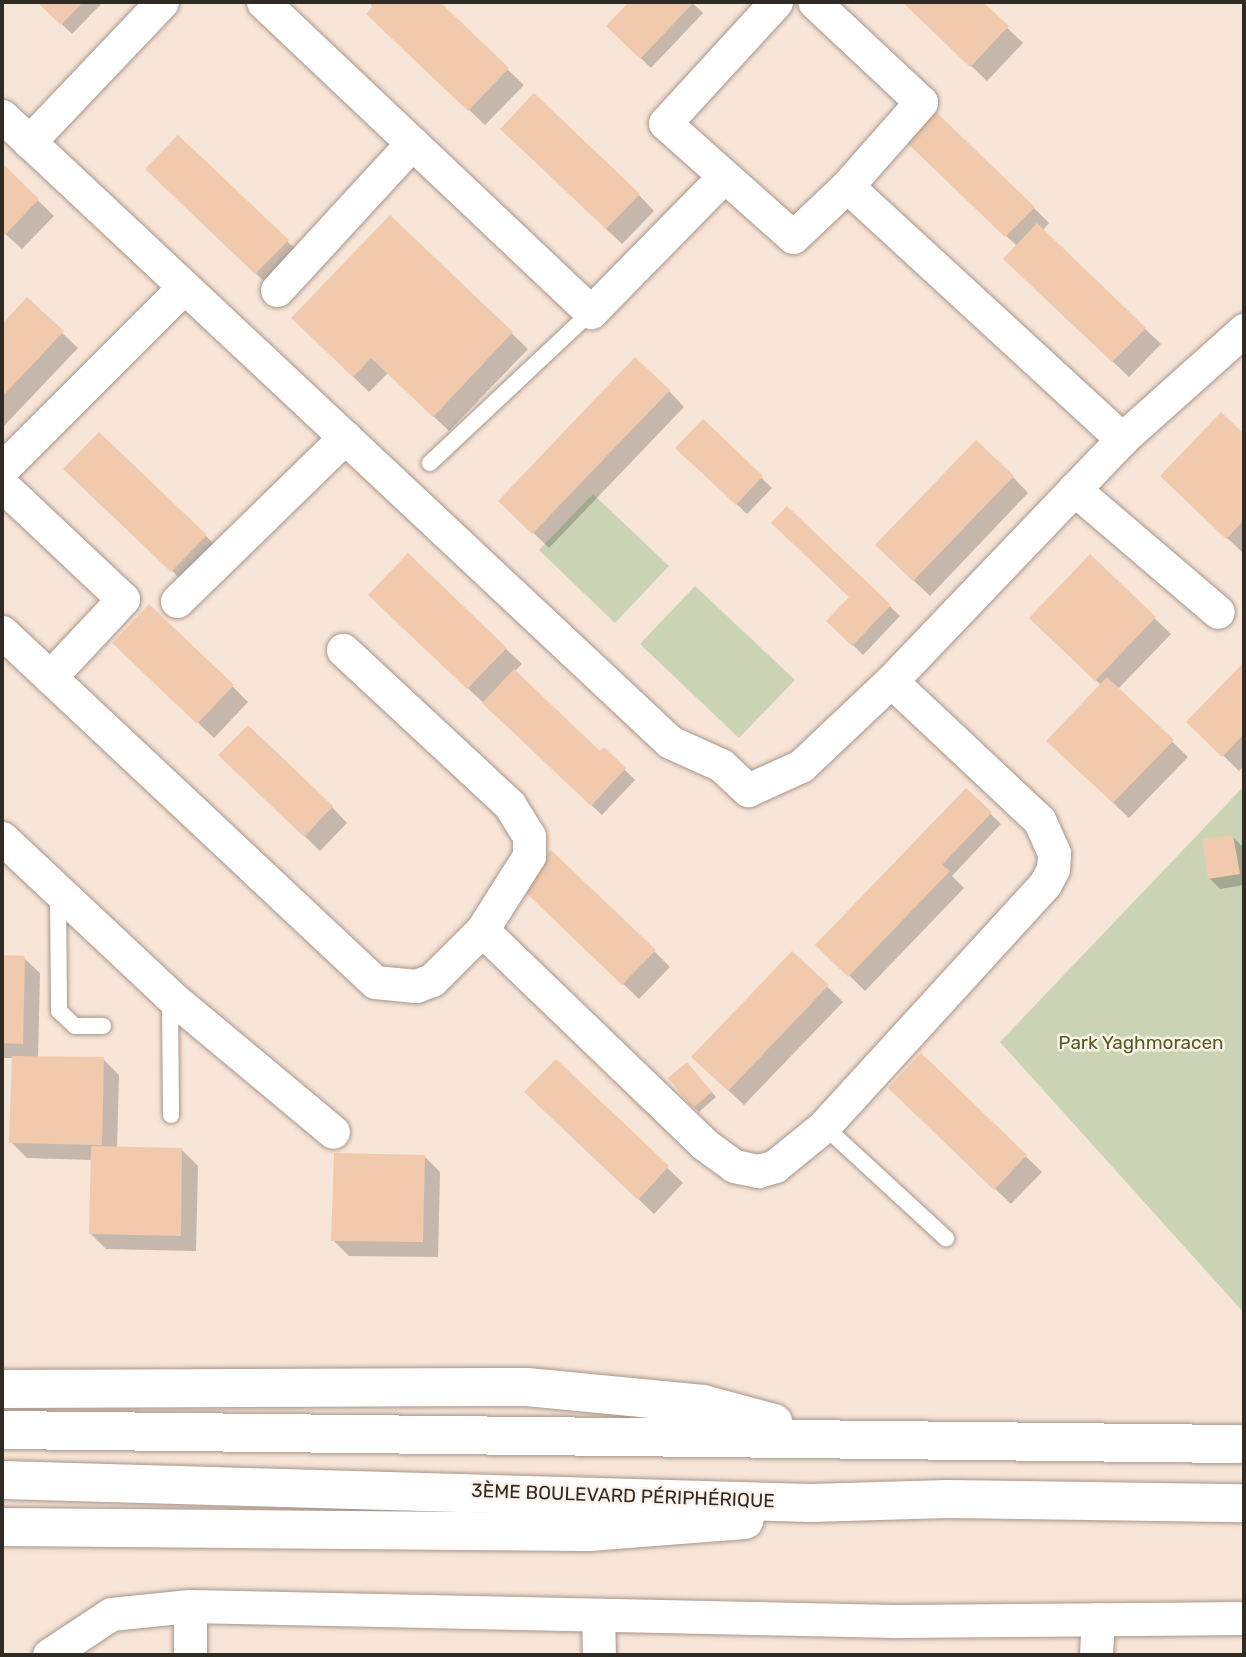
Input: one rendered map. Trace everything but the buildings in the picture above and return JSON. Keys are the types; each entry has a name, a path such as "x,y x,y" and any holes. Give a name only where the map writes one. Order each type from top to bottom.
{"highway":[{"path":"2,1389 527,1387 703,1404 749,1414 802,1437"},
{"path":"2,1430 1244,1444"},
{"name":"3ÈME BOULEVARD PÉRIPHÉRIQUE","path":"2,1480 811,1503 947,1499 1244,1503"},
{"path":"2,1527 589,1532 751,1519 811,1503"}],"street":[{"path":"29,142 162,2"},
{"path":"263,2 591,312 724,176"},
{"path":"776,2 665,123 793,237 847,186 921,102 814,2"},
{"path":"2,116 670,742 721,765 748,790 801,766 891,681 1122,439 1244,330"},
{"path":"278,290 412,143"},
{"path":"847,186 1122,439"},
{"path":"2,469 184,287"},
{"path":"177,601 345,437"},
{"path":"2,485 122,599 50,677"},
{"path":"1074,489 1217,612"},
{"path":"2,632 376,982 416,986 432,980 482,930 529,856 529,836 510,805 343,650"},
{"path":"482,930 704,1144 734,1166 758,1171 775,1166 824,1126 1045,884 1053,869 1054,853 1039,820 891,681"},
{"path":"2,838 170,996 333,1132"},
{"path":"190,1606 190,1655"},
{"path":"48,1655 111,1614 190,1606 896,1621 1244,1618"},
{"path":"598,1615 599,1655"},
{"path":"1096,1655 1098,1619"}],"lane":[{"path":"430,463 591,312"},
{"path":"58,891 60,1011 75,1026 103,1026"},
{"path":"170,996 171,1115"},
{"path":"824,1126 946,1238"}],"green space":[{"path":"593,494 669,566 615,623 539,550"},
{"path":"695,586 795,680 739,738 640,644"},
{"name":"Park Yaghmoracen","path":"1244,786 1244,1313 1000,1042"}]}
